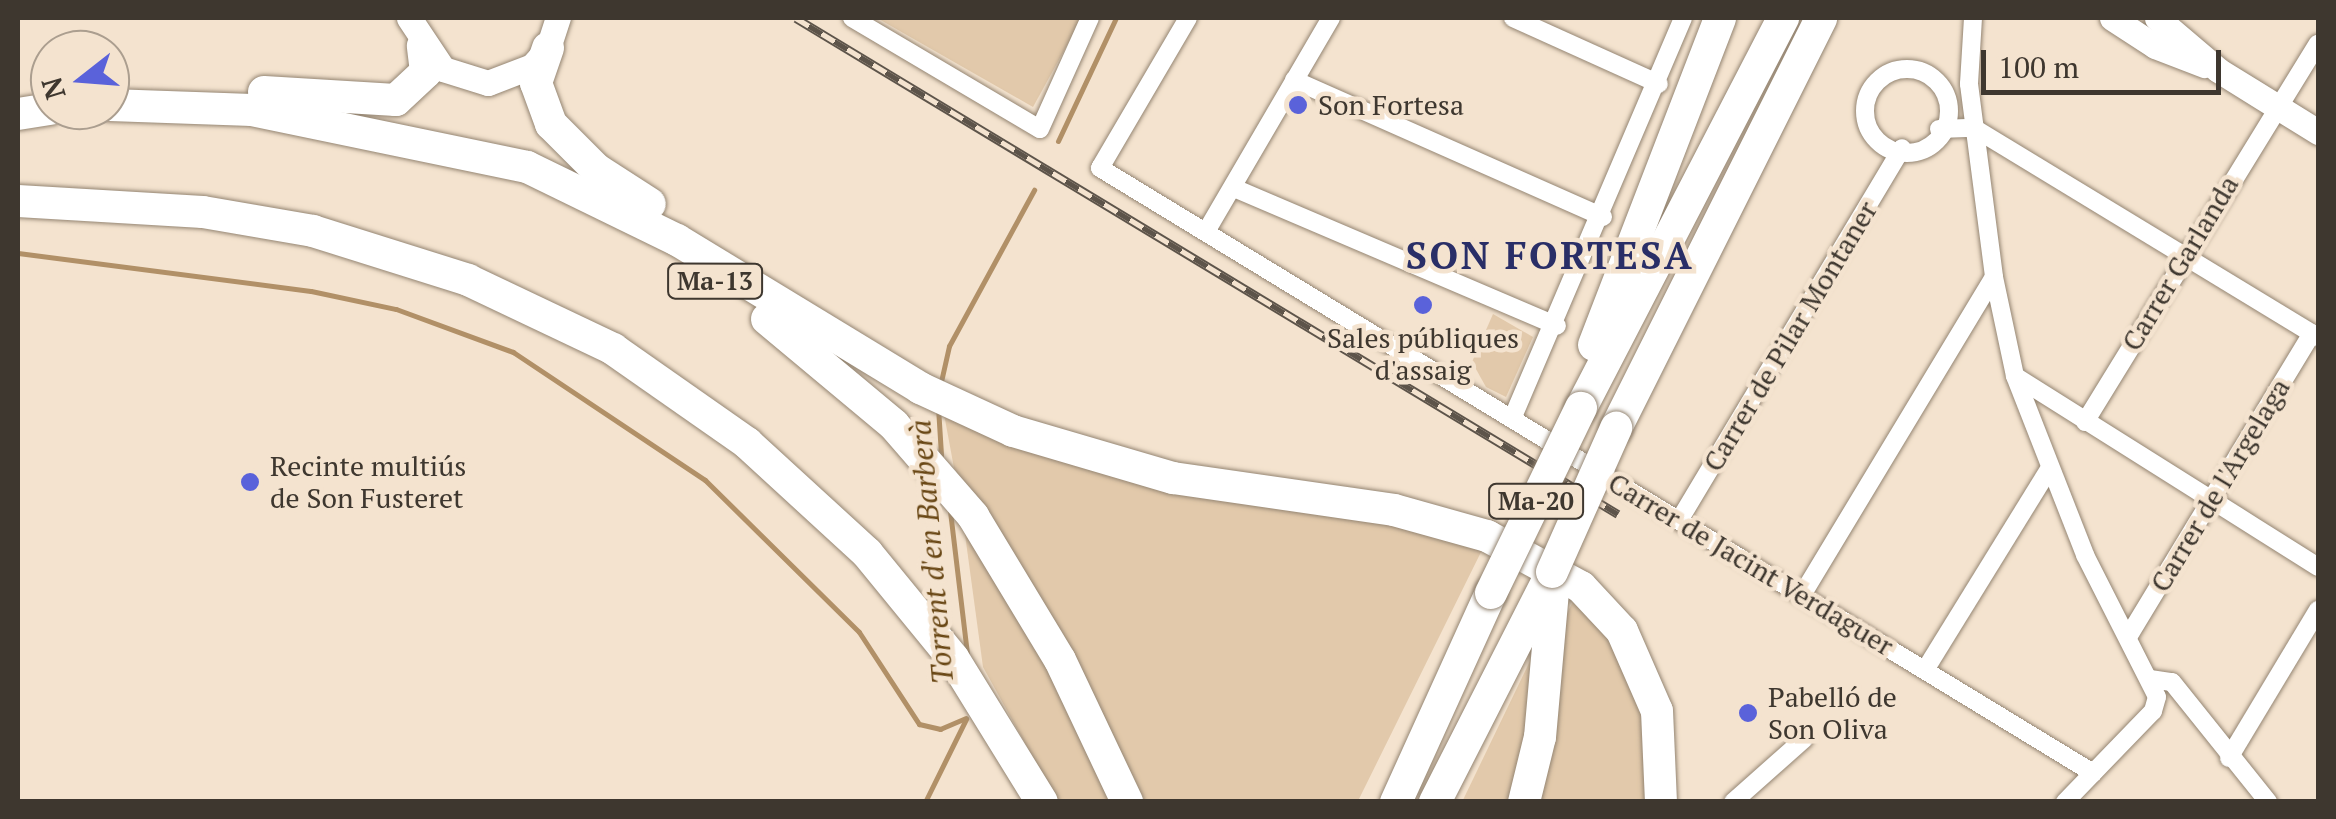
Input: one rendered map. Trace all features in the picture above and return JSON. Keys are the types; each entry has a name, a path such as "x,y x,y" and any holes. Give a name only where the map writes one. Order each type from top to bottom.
{"highway":[{"path":"1580,408 1584,366 1650,214 1720,18"},
{"name":"Ma-20","path":"1396,802 1580,408 1783,18"},
{"name":"Ma-20","path":"1435,802 1497,676 1533,637 1552,572 1616,428 1821,18"},
{"path":"130,93 143,86 396,100 426,72 415,28"},
{"path":"553,33 536,83 551,124 596,168 743,266 769,300"},
{"name":"Ma-13","path":"130,104 252,110 481,159 708,277 837,374 918,450 973,516 1046,635 1126,802"},
{"path":"481,159 527,168 612,205 952,404 1120,465 1424,516 1536,558 1600,604 1637,656 1658,711 1660,802"},
{"path":"18,200 204,212 313,232 408,258 539,312 614,349 748,442 867,553 953,658 1042,802"},
{"path":"1524,802 1542,722 1533,637"},
{"path":"982,700 1028,802"},
{"path":"1376,802 1417,756"}],"main road":[{"path":"2157,18 2218,70 2318,132"},
{"path":"2117,19 2155,46 2218,70"},
{"path":"415,28 453,75 488,83 522,73 553,33"}],"street":[{"path":"852,18 1040,129 1090,18"},
{"name":"Carrer de Jacint Verdaguer","path":"1188,18 1100,168 2093,774"},
{"path":"1207,230 1331,18"},
{"path":"1513,18 1659,84"},
{"path":"1512,419 1603,217 1683,18"},
{"path":"1972,18 1974,128 1994,278 2015,376 2048,472 2157,697 2153,711 2065,802"},
{"name":"Carrer Garlanda","path":"2085,422 2182,254 2318,44"},
{"path":"1916,69 1941,85 1948,99 1942,129 1927,148 1901,150 1878,140 1866,104 1877,81 1916,69"},
{"path":"1294,80 1603,217"},
{"path":"1942,129 1974,128 2315,335"},
{"name":"Carrer de Pilar Montaner","path":"1680,519 1901,150"},
{"path":"1234,188 1556,326"},
{"path":"1802,595 1994,278"},
{"name":"Carrer de l'Argelaga","path":"2128,637 2315,335"},
{"path":"2015,376 2318,568"},
{"path":"1924,670 2048,472"},
{"path":"2229,758 2318,610"},
{"path":"2150,679 2172,682 2268,802"},
{"path":"1733,802 1804,739"}],"shaded area":[{"path":"877,18 1082,18 1033,107"},
{"path":"1493,314 1533,337 1506,397 1486,387 1472,362"},
{"path":"944,414 1483,548 1359,799 1145,801 1062,632 954,468"},
{"path":"964,527 1028,625 1113,801 1057,801 983,667"},
{"path":"1575,598 1611,635 1639,691 1649,801 1536,802 1558,630"},
{"path":"1531,659 1537,660 1513,801 1462,802"}],"waterway":[{"name":"Torrent d'en Barberà","path":"1058,141 1116,18"},
{"name":"Torrent d'en Barberà","path":"940,386 949,346 1034,190"},
{"path":"18,253 311,291 396,309 513,352 705,480 859,632 919,724 940,729 966,718"},
{"name":"Torrent d'en Barberà","path":"938,407 941,455"},
{"name":"Torrent d'en Barberà","path":"950,511 967,654"},
{"name":"Torrent d'en Barberà","path":"925,802 966,719"}],"railway":[{"path":"796,18 1618,514"}],"place":[{"name":"Son Fortesa","path":"1298,105"},
{"name":"Sales públiques d'assaig","path":"1423,305"},
{"name":"Recinte multiús de Son Fusteret","path":"250,482"},
{"name":"Pabelló de Son Oliva","path":"1748,713"}],"district":[{"name":"SON FORTESA","path":"1550,256"}]}
